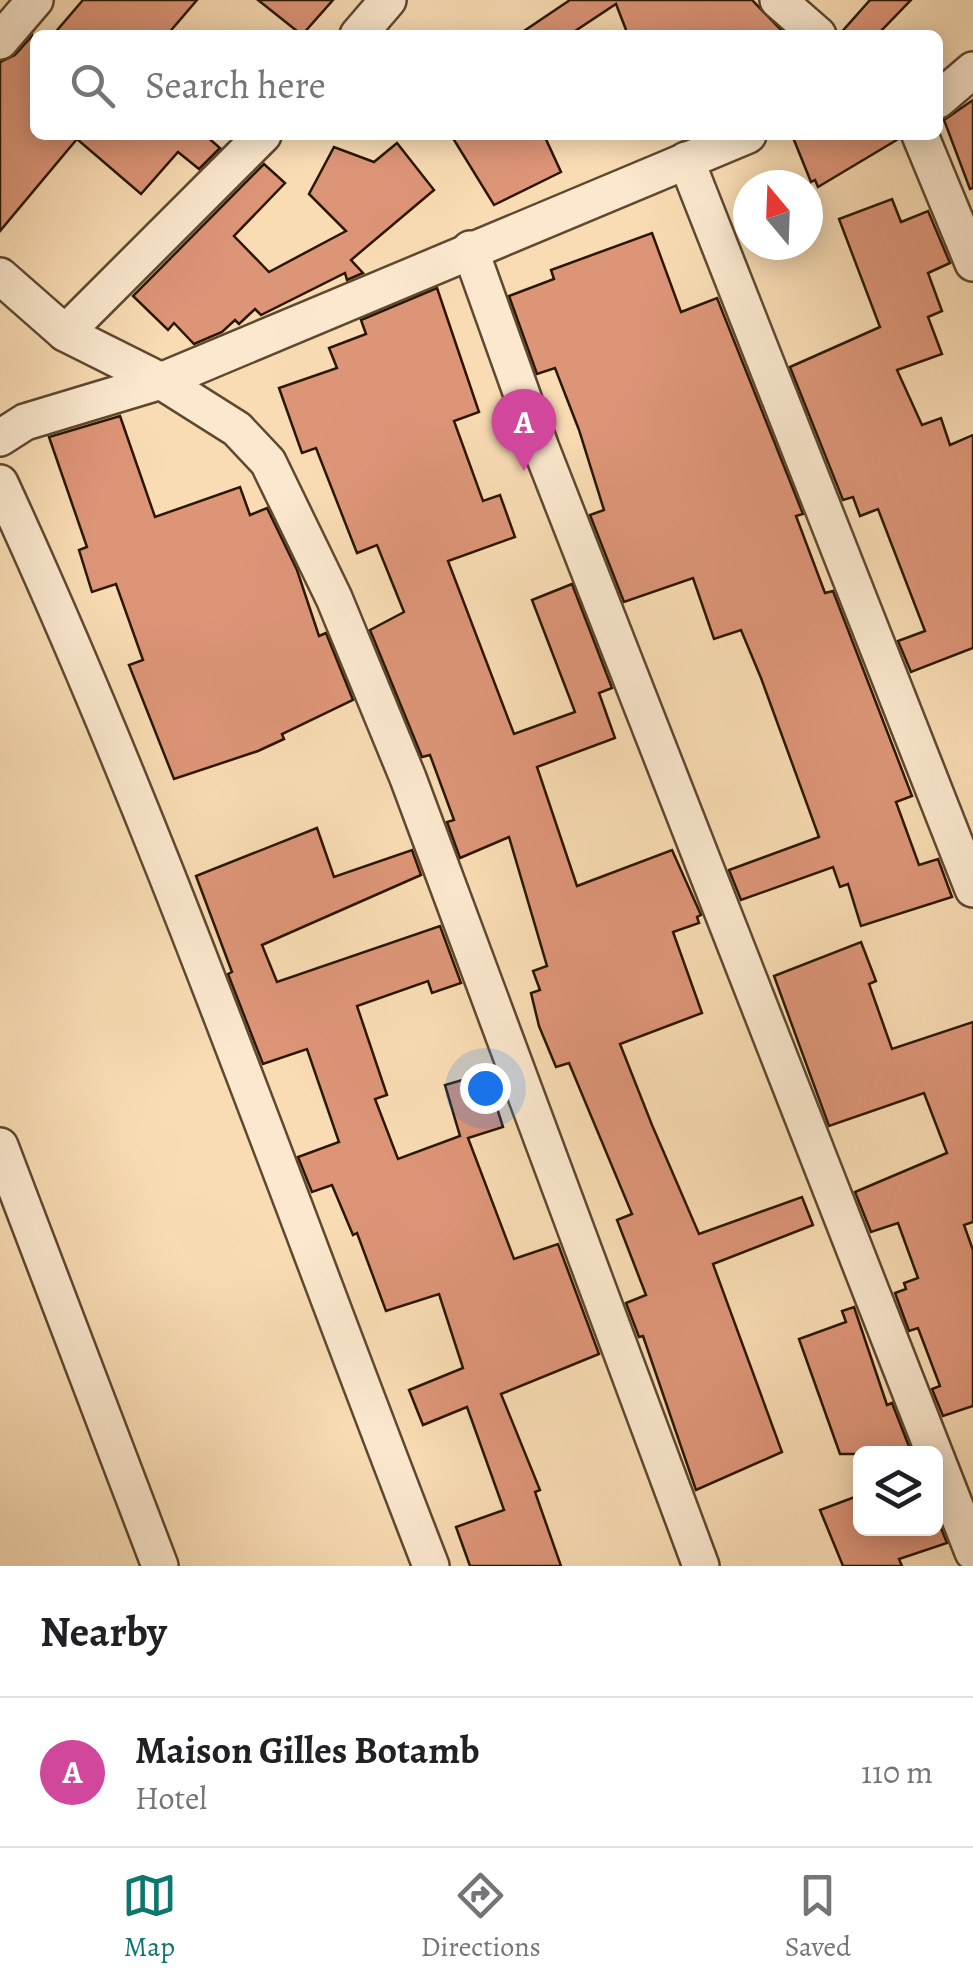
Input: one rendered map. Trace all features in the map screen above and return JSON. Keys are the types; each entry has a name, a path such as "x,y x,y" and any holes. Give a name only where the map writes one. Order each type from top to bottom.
{"street":[{"path":"0,41 35,0"},
{"path":"362,30 388,0"},
{"path":"778,0 812,30"},
{"path":"943,96 973,70"},
{"path":"65,332 258,140"},
{"path":"0,438 25,422 161,381 736,140"},
{"path":"922,140 973,263"},
{"path":"686,160 973,890"},
{"path":"470,249 541,448 973,1552"},
{"path":"0,276 65,332 161,381 238,430 268,462 334,598 422,814 701,1566"},
{"path":"0,483 66,628 182,910 430,1566"},
{"path":"0,1146 160,1566"}],"building":[{"path":"83,0 197,0 171,30 57,30"},
{"path":"258,0 333,0 306,30 296,30"},
{"path":"570,0 752,0 781,30 626,30 616,4 577,30 525,30"},
{"path":"870,0 911,0 882,30 843,30"},
{"path":"30,38 30,140 76,140 0,231 0,62 15,55"},
{"path":"973,100 973,188 970,189 944,120"},
{"path":"78,140 211,140 220,148 199,169 178,152 141,194"},
{"path":"454,140 546,140 561,172 494,205"},
{"path":"794,140 897,140 823,184 823,170 806,170"},
{"path":"397,143 434,190 351,260 363,273 347,280 345,273 261,315 255,309 239,324 235,320 222,332 194,344 174,323 168,330 133,296 264,164 285,183 234,236 269,272 346,231 309,194 334,147 374,162"},
{"path":"892,199 901,222 928,211 950,263 928,273 942,311 928,317 942,354 897,370 922,425 941,418 950,445 973,435 973,648 911,672 898,641 925,631 878,509 860,516 853,497 843,500 790,367 880,327 839,219"},
{"path":"652,233 681,312 717,298 803,514 796,516 825,593 833,591 912,796 896,802 919,865 938,859 952,897 861,926 848,884 840,887 833,867 741,900 729,870 819,837 761,678 741,630 714,639 693,578 624,602 590,515 604,510 579,430 555,368 537,374 509,296 554,279 551,270"},
{"path":"437,288 479,412 454,421 483,501 500,495 515,537 448,561 514,734 575,712 532,600 572,584 612,688 599,693 615,738 537,767 577,886 672,850 701,915 697,917 699,923 673,932 702,1013 620,1044 652,1125 699,1234 802,1197 813,1225 713,1264 782,1452 696,1490 643,1336 639,1337 626,1303 646,1295 617,1220 632,1214 569,1063 556,1067 539,1026 531,993 540,990 533,971 547,966 509,837 460,858 447,822 454,820 430,755 422,757 370,630 404,612 377,545 357,553 316,448 302,453 279,388 337,368 329,348 366,334 361,320"},
{"path":"120,416 155,517 240,487 250,515 267,508 297,570 319,636 326,633 353,700 282,734 284,739 258,751 174,779 129,665 143,660 116,584 92,592 79,550 87,547 49,437"},
{"path":"317,828 334,877 412,850 421,875 262,945 277,982 440,926 461,983 432,993 428,981 357,1006 387,1095 375,1099 398,1159 460,1136 445,1085 486,1073 503,1127 468,1138 514,1259 558,1244 599,1354 501,1394 540,1490 535,1492 561,1566 470,1566 456,1527 504,1510 467,1407 423,1425 409,1390 463,1368 439,1294 386,1311 357,1233 353,1235 332,1185 312,1192 298,1157 339,1142 307,1049 263,1064 228,974 232,972 196,876"},
{"path":"861,942 876,981 869,984 892,1049 973,1022 973,1222 964,1225 973,1250 973,1406 943,1416 932,1389 940,1386 918,1328 909,1331 895,1293 906,1289 904,1283 918,1278 898,1223 871,1232 855,1192 947,1153 924,1093 829,1126 774,976"},
{"path":"854,1307 887,1405 892,1403 909,1446 853,1446 853,1454 840,1454 799,1339 846,1322 842,1311"},
{"path":"853,1498 853,1536 943,1533 947,1543 899,1559 902,1566 843,1566 820,1510"}],"place":[{"name":"Maison Gilles Botamb","path":"524,471"}]}
